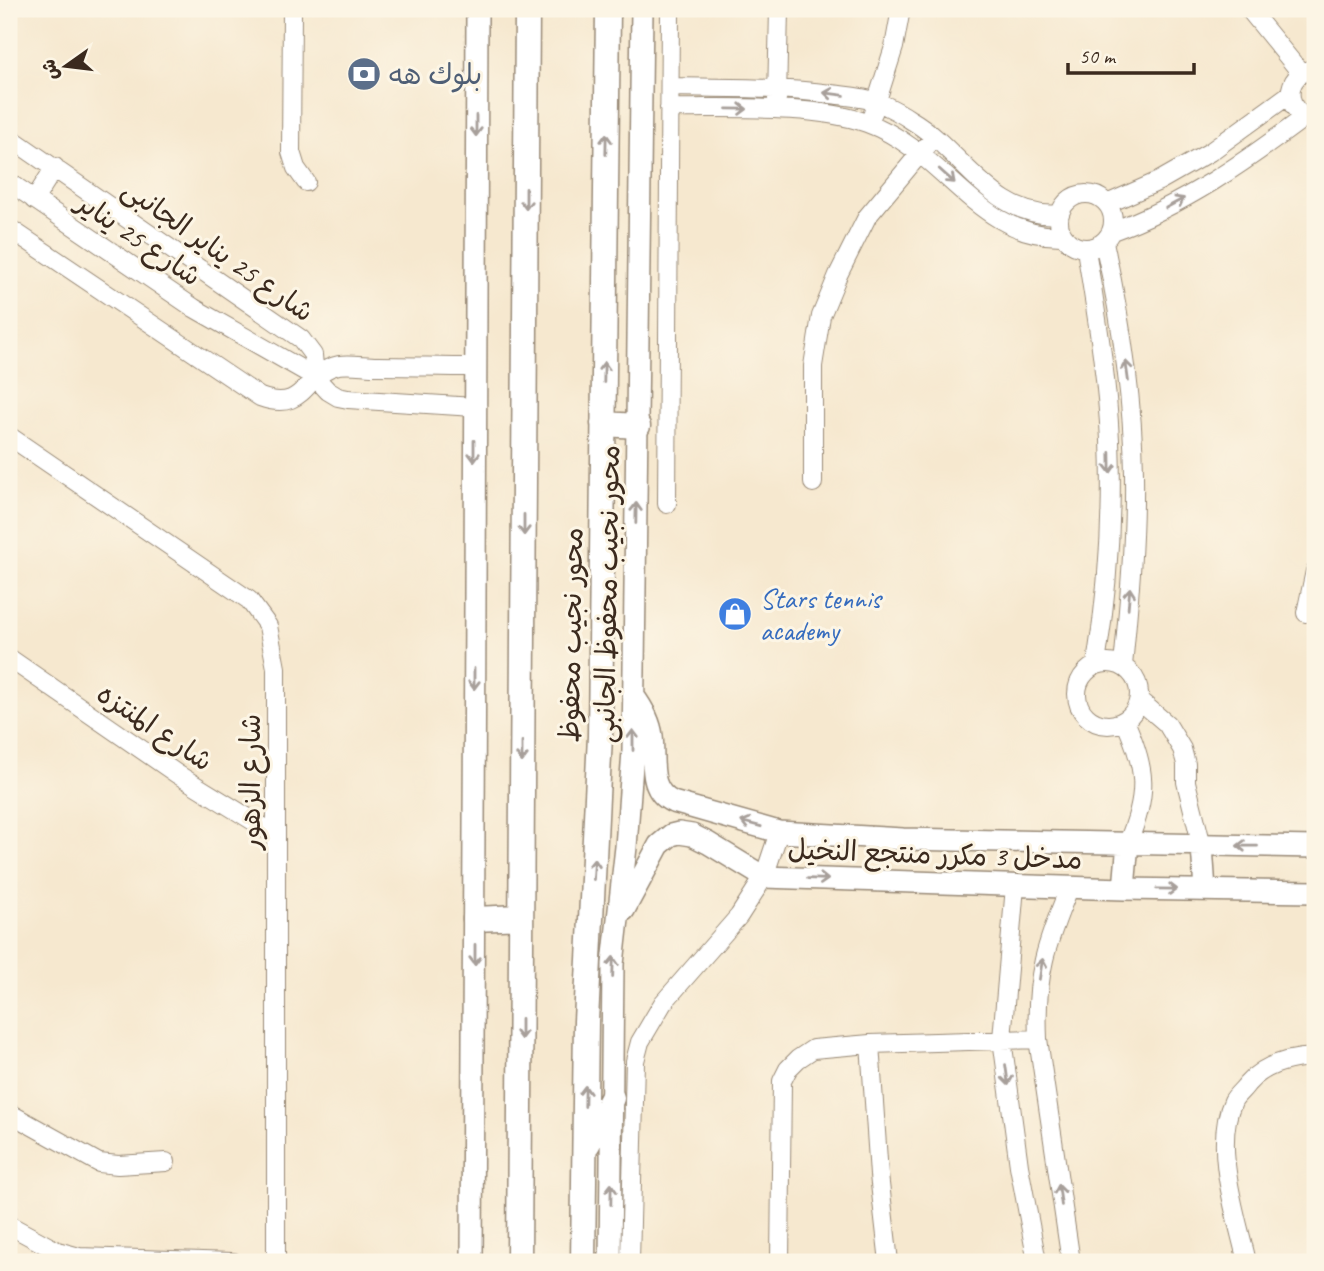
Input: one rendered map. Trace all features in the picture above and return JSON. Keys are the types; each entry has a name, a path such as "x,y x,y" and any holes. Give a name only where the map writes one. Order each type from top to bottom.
{"main road":[{"name":"محور نجيب محفوظ","path":"519,1262 527,9"},
{"name":"محور نجيب محفوظ","path":"583,1262 586,1021 600,736 608,9"},
{"path":"603,424 638,426"},
{"path":"475,919 521,917"},
{"path":"585,1151 612,1097"}],"street":[{"path":"292,9 291,152 296,168 306,182"},
{"path":"472,1262 477,9"},
{"name":"محور نجيب محفوظ الجانبى","path":"610,1262 613,964 631,799 642,9"},
{"path":"667,504 670,9"},
{"path":"777,110 779,9"},
{"path":"868,124 894,47 901,9"},
{"path":"1249,9 1308,71 1293,82 1290,94 1297,112 1310,118"},
{"path":"670,87 778,89 842,95 877,102 912,120 934,136 1000,199 1031,212 1060,214"},
{"path":"1107,204 1159,181 1210,152 1290,94"},
{"path":"669,108 777,110 838,116 868,124 921,153 1003,223 1031,234 1062,236 1077,247 1086,249 1214,182 1310,118"},
{"path":"813,484 813,366 821,316 867,217 934,136"},
{"name":"شارع 25 يناير الجانبى","path":"9,137 301,339 313,355 315,377"},
{"path":"34,200 55,167"},
{"name":"شارع 25 يناير","path":"9,183 194,308 315,377 338,397 474,407"},
{"path":"1062,236 1060,214 1065,204 1074,196 1096,196 1107,204 1114,221 1108,237 1133,434 1133,561 1123,666"},
{"path":"9,228 269,400 291,400 300,396 315,377 338,365 474,367"},
{"path":"1086,249 1110,438 1108,572 1096,664"},
{"name":"شارع الزهور","path":"9,436 249,600 268,626 276,668 276,1262"},
{"path":"1306,613 1315,571"},
{"name":"شارع المنتزه","path":"9,658 177,774 276,835"},
{"path":"1105,662 1123,666 1137,680 1139,700 1131,715 1125,721 1114,725 1092,720 1083,713 1078,703 1080,680 1086,671 1096,664 1105,662"},
{"path":"633,695 650,725 655,784 661,794 673,802 779,832 903,839 1315,847"},
{"path":"1139,700 1167,724 1182,749 1188,793 1202,846 1205,890"},
{"path":"1125,721 1135,744 1144,779 1137,818 1128,842 1125,889"},
{"path":"630,1262 635,1061 640,1042 663,1003 739,916 764,877 779,832"},
{"name":"مدخل 3 مكرر منتجع النخيل","path":"616,924 654,852 671,835 679,833 692,835 764,877 1125,889 1315,892"},
{"path":"1015,886 1002,1039 1019,1166 1037,1262"},
{"path":"1070,886 1043,958 1037,1008 1038,1039 1071,1262"},
{"path":"780,1262 782,1081 788,1069 798,1059 813,1049 870,1044 1038,1039"},
{"path":"870,1044 878,1175 889,1262"},
{"path":"1247,1262 1226,1164 1225,1146 1233,1101 1253,1077 1273,1063 1315,1057"},
{"path":"9,1113 99,1163 118,1165 166,1162"},
{"path":"9,1225 45,1246 79,1257 233,1262"}],"place":[{"name":"بلوك هه","path":"364,74"},
{"name":"Stars tennis academy","path":"735,614"}]}
